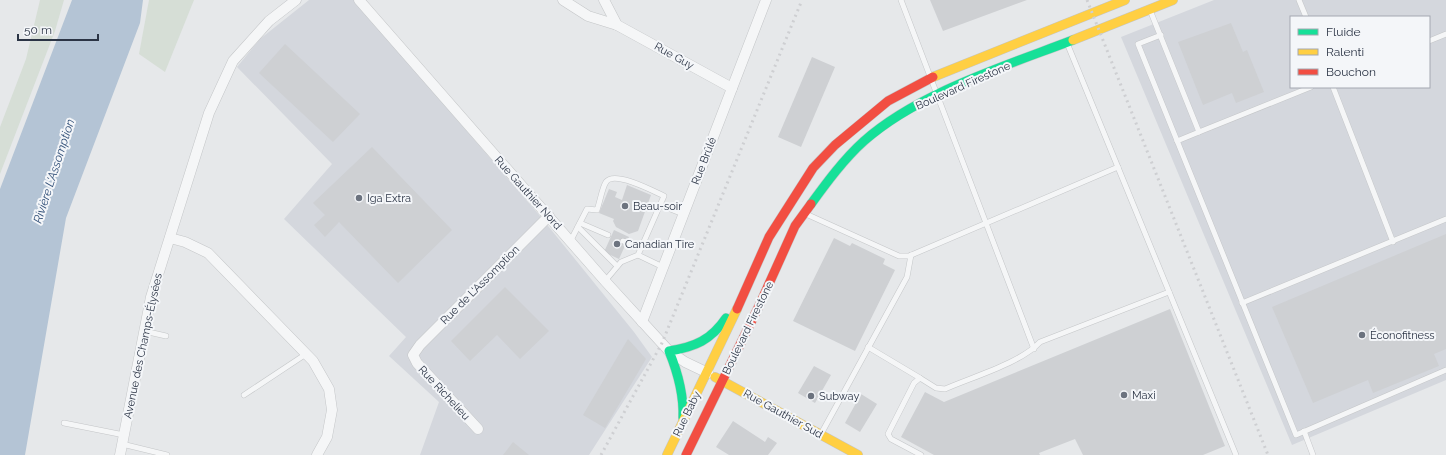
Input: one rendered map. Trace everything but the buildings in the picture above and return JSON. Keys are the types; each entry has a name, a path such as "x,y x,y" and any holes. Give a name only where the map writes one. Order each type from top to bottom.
{"main road":[{"name":"Boulevard Firestone","path":"708,373 769,237 813,168 841,140 888,100 931,78 1125,0"},
{"name":"Boulevard Firestone","path":"722,381 759,306 795,226 828,180 864,141 906,111 956,86 1172,0"},
{"path":"683,423 683,392 669,351 698,345 713,336 753,273"},
{"name":"Rue Gauthier Sud","path":"708,373 858,455"},
{"name":"Rue Baby","path":"667,455 708,373"},
{"name":"Rue Baby","path":"686,455 722,381"}],"street":[{"name":"Avenue des Champs-Élysées","path":"120,455 151,297 209,113 233,62 269,21 296,0"},
{"name":"Rue Gauthier Nord","path":"359,0 605,281 669,351 685,362 708,373"},
{"name":"Rue Guy","path":"563,0 588,16 617,25 732,88"},
{"path":"604,0 617,25"},
{"name":"Rue Brûlé","path":"642,322 766,0"},
{"name":"Rue de L'Assomption","path":"413,355 420,345 549,216"},
{"path":"170,238 185,242 208,253 313,361 329,389 332,410 327,437 317,455"},
{"name":"Rue Richelieu","path":"413,355 417,363 478,429"}],"lane":[{"path":"901,0 1034,349"},
{"path":"1299,0 1306,16"},
{"path":"1149,9 1161,35 1199,132"},
{"path":"1430,41 1446,34"},
{"path":"1161,35 1138,44 1296,435 1446,370"},
{"path":"1067,42 1236,455"},
{"path":"1177,141 1309,88"},
{"path":"1333,88 1393,242"},
{"path":"804,213 899,256 911,255 1118,167"},
{"path":"570,240 587,209 597,210 606,182 611,178 621,178 664,196 638,255 621,262 605,281"},
{"path":"660,206 684,214"},
{"path":"1242,303 1446,219"},
{"path":"579,225 608,235"},
{"path":"579,225 617,266"},
{"path":"623,241 641,248"},
{"path":"638,255 663,267"},
{"path":"820,434 907,277 911,255"},
{"path":"868,347 936,388 945,388 1022,357 1034,349 1040,342 1169,292"},
{"path":"144,331 166,336"},
{"path":"244,395 306,354"},
{"path":"920,378 914,382 888,434 891,439 921,455"},
{"path":"64,423 123,439 167,455"},
{"path":"1304,431 1313,455"}],"shaded area":[{"path":"40,0 64,0 55,31 0,174 0,127 26,59"},
{"path":"149,0 194,0 165,72 139,54"},
{"path":"309,0 354,0 540,216 634,332 652,357 589,455 420,455 439,402 389,356 406,337 284,219 332,164 237,67 260,39"},
{"path":"1214,0 1446,0 1446,380 1292,445 1121,37"}],"water":[{"name":"Rivière L'Assomption","path":"72,0 143,0 140,23 66,218 25,455 0,455 0,189"}],"railway":[{"path":"601,455 662,343 802,0"},
{"path":"1087,0 1268,455"}],"traffic: fast":[{"path":"811,204 850,155 864,141 886,124 910,109 963,82 1073,40"},
{"path":"683,418 680,384 669,351 695,345 702,341 714,332 726,318"}],"traffic: slow":[{"path":"933,77 1125,0"},
{"path":"1073,40 1173,0"},
{"path":"667,455 737,309"},
{"path":"715,377 858,455"}],"traffic: jam":[{"path":"737,309 769,237 813,168 835,145 888,101 933,77"},
{"path":"686,455 759,306 795,226 811,204"}],"place":[{"name":"Iga Extra","path":"359,198"},
{"name":"Beau-soir","path":"625,206"},
{"name":"Canadian Tire","path":"617,244"},
{"name":"Éconofitness","path":"1362,335"},
{"name":"Maxi","path":"1124,395"},
{"name":"Subway","path":"811,396"}]}
